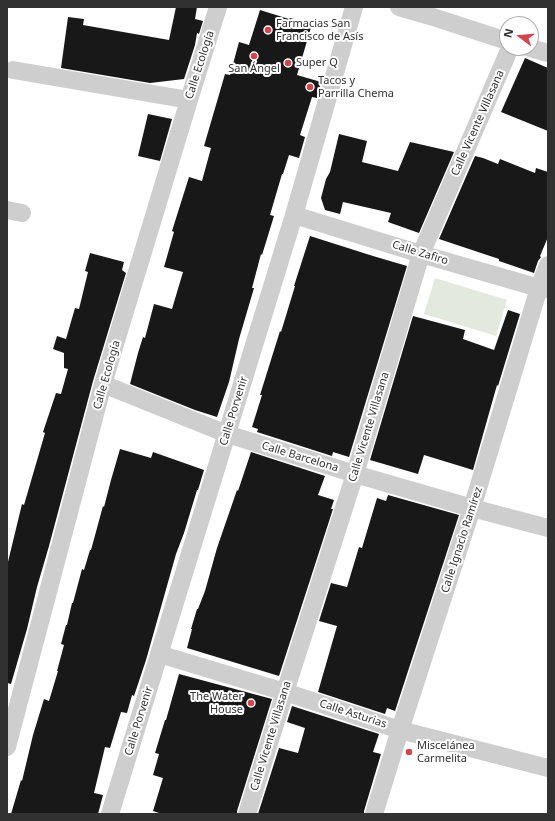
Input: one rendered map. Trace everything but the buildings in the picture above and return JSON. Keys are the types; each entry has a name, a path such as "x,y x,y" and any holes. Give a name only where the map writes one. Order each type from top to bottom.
{"street":[{"name":"Calle Ecología","path":"7,747 103,384 188,100 218,7"},
{"name":"Calle Porvenir","path":"110,814 294,215 354,7"},
{"path":"403,8 499,38"},
{"name":"Calle Vicente Villasana","path":"247,814 356,474 421,254 507,56"},
{"path":"12,70 188,100"},
{"name":"Calle Zafiro","path":"294,215 421,254 544,289"},
{"name":"Calle Ignacio Ramírez","path":"374,814 544,289 548,265"},
{"name":"Calle Barcelona","path":"103,384 227,434 472,508 548,528"},
{"name":"Calle Asturias","path":"159,654 285,692 400,730 548,768"}],"shaded area":[{"path":"435,278 507,300 496,336 424,314"}],"place":[{"name":"Farmacias San Francisco de Asís","path":"268,30"},
{"name":"San Ángel","path":"254,56"},
{"name":"Super Q","path":"288,63"},
{"name":"Tacos y Parrilla Chema","path":"310,87"},
{"name":"The Water House","path":"251,703"},
{"name":"Miscelánea Carmelita","path":"409,752"}]}
